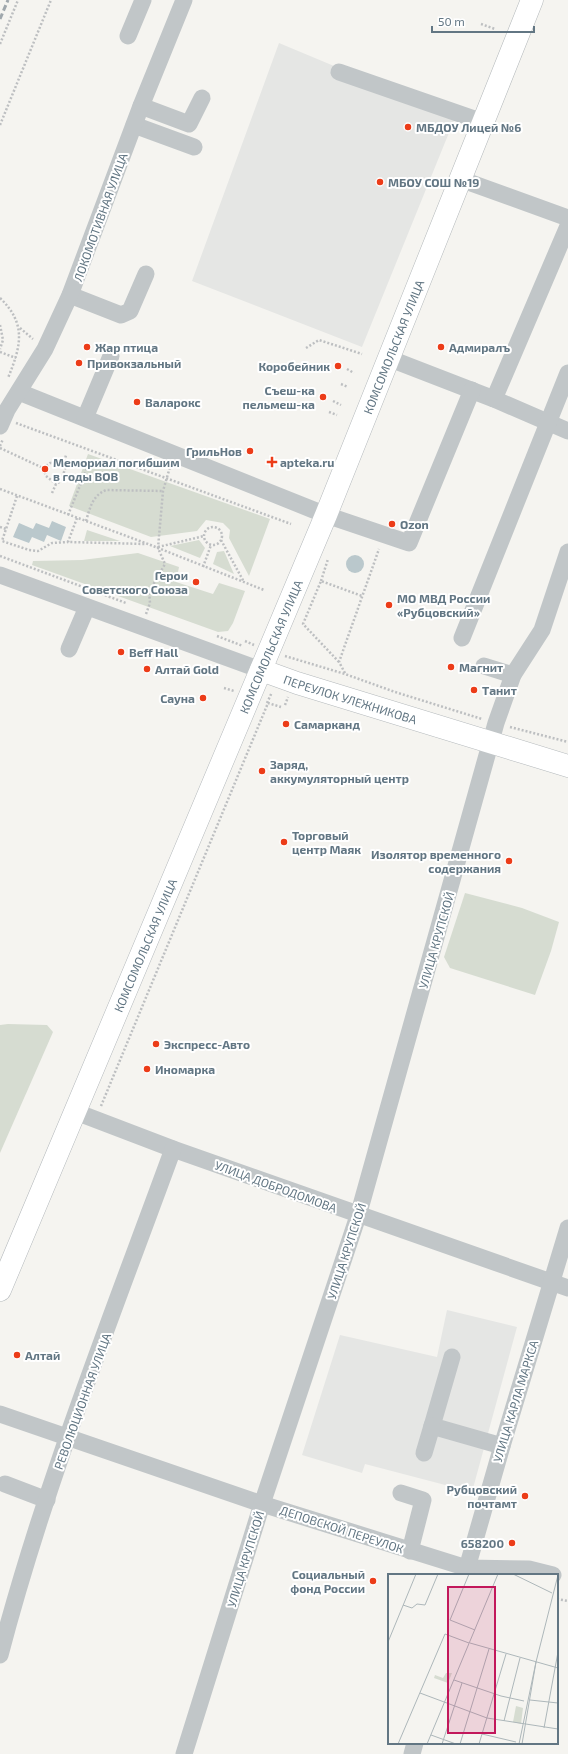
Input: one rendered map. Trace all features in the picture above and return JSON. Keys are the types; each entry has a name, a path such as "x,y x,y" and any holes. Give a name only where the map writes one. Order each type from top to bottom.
{"main road":[{"name":"КОМСОМОЛЬСКАЯ УЛИЦА","path":"0,1290 326,515 532,0"},
{"name":"ПЕРЕУЛОК УЛЕЖНИКОВА","path":"265,660 297,683 494,733 568,766"}],"street":[{"path":"128,36 143,0"},
{"name":"ЛОКОМОТИВНАЯ УЛИЦА","path":"5,424 12,389 45,349 70,295 141,106 184,0"},
{"path":"339,72 483,122"},
{"path":"141,106 189,124 202,98"},
{"path":"134,125 194,147"},
{"path":"460,179 568,218"},
{"path":"494,399 568,226"},
{"path":"70,295 121,315 130,311 146,274"},
{"path":"85,418 111,356"},
{"path":"388,358 494,399 568,432"},
{"path":"462,638 568,373"},
{"path":"12,389 326,515 409,544 472,390"},
{"name":"УЛИЦА КРУПСКОЙ","path":"184,1754 262,1504 358,1216 494,733 513,675 542,630 568,552"},
{"name":"ПЕРЕУЛОК УЛЕЖНИКОВА","path":"0,575 87,607 145,619 265,660"},
{"path":"69,648 87,607"},
{"path":"484,666 513,675"},
{"name":"УЛИЦА ДОБРОДОМОВА","path":"76,1112 358,1216 568,1288"},
{"name":"РЕВОЛЮЦИОННАЯ УЛИЦА","path":"0,1655 12,1611 68,1437 173,1149"},
{"name":"УЛИЦА КАРЛА МАРКСА","path":"466,1571 568,1228"},
{"path":"424,1453 452,1357"},
{"name":"ДЕПОВСКОЙ ПЕРЕУЛОК","path":"0,1414 262,1504 410,1551 466,1571 529,1569 549,1574"},
{"path":"432,1426 502,1446"},
{"path":"5,1484 47,1500"},
{"path":"401,1494 422,1500 410,1551"},
{"path":"558,1576 568,1579"},
{"path":"412,1754 415,1744"}],"path":[{"path":"0,44 18,0"},
{"path":"0,125 51,0"},
{"path":"481,24 495,29"},
{"path":"0,298 13,311 20,328 12,389"},
{"path":"0,325 3,340 0,351 16,358"},
{"path":"20,328 33,339"},
{"path":"306,348 319,340 362,354"},
{"path":"347,369 354,373"},
{"path":"340,384 348,387"},
{"path":"333,401 341,405"},
{"path":"329,412 337,415"},
{"path":"5,424 167,478 291,524"},
{"path":"0,448 43,468 46,476 56,484"},
{"path":"145,619 150,603 149,592 165,564 158,548 163,491 174,453"},
{"path":"52,493 56,484 61,481 65,469 64,464 66,455"},
{"path":"43,468 50,463 64,464"},
{"path":"68,515 88,466"},
{"path":"0,489 148,544 264,590"},
{"path":"86,521 92,503 98,494 106,490 163,491"},
{"path":"17,496 2,541 29,550 38,551 52,544 68,542 148,544"},
{"path":"68,542 77,518"},
{"path":"0,527 6,529"},
{"path":"221,540 217,544 211,545 206,542 204,536 206,530 214,527 221,531 221,540 244,582"},
{"path":"339,662 384,535"},
{"path":"158,548 204,536"},
{"path":"203,567 211,545"},
{"path":"0,556 133,606"},
{"path":"345,674 339,662 303,624 321,581 362,596"},
{"path":"140,608 145,619"},
{"path":"145,619 155,614"},
{"path":"213,635 243,646"},
{"path":"245,641 265,660 345,674 395,692 494,733 568,742"},
{"path":"96,1120 268,703 281,707"},
{"path":"558,1599 568,1601"}],"shaded area":[{"path":"279,43 334,66 459,108 362,347 192,281"},
{"path":"88,454 270,519 249,576 229,538 230,530 223,523 206,520 197,531 151,537 69,506"},
{"path":"52,521 66,527 61,541 47,535 44,542 32,537 29,543 13,537 19,523 33,529 36,523 49,528"},
{"path":"87,530 120,541 84,541"},
{"path":"199,540 205,548 200,558 170,546"},
{"path":"224,551 234,574 213,564 217,552"},
{"path":"138,553 179,567 176,582 213,594 219,583 245,591 233,623 228,631 218,632 32,565 33,561 82,560"},
{"path":"355,555 361,558 364,564 361,570 355,573 349,570 346,564 349,558"},
{"path":"465,893 522,908 559,922 551,951 535,995 450,968 444,957"},
{"path":"0,1025 47,1025 53,1032 0,1153"},
{"path":"447,1310 517,1327 472,1492 365,1464 362,1473 302,1455 340,1335 437,1357"}],"railway":[{"path":"0,19 8,0"}],"place":[{"name":"МБДОУ Лицей №6","path":"408,127"},
{"name":"МБОУ СОШ №19","path":"380,182"},
{"name":"Жар птица","path":"87,347"},
{"name":"Адмиралъ","path":"441,347"},
{"name":"Привокзальный","path":"79,363"},
{"name":"Коробейник","path":"338,366"},
{"name":"Съеш-ка пельмеш-ка","path":"323,397"},
{"name":"Валарокс","path":"137,402"},
{"name":"ГрильНов","path":"250,451"},
{"name":"apteka.ru","path":"272,462"},
{"name":"Мемориал погибшим в годы ВОВ","path":"45,469"},
{"name":"Ozon","path":"392,524"},
{"name":"Герои Советского Союза","path":"196,582"},
{"name":"МО МВД России «Рубцовский»","path":"389,605"},
{"name":"Beff Hall","path":"121,652"},
{"name":"Магнит","path":"451,667"},
{"name":"Алтай Gold","path":"147,669"},
{"name":"Танит","path":"474,690"},
{"name":"Сауна","path":"203,698"},
{"name":"Самарканд","path":"286,724"},
{"name":"Заряд, аккумуляторный центр","path":"262,771"},
{"name":"Торговый центр Маяк","path":"284,842"},
{"name":"Изолятор временного содержания","path":"509,861"},
{"name":"Экспресс-Авто","path":"156,1044"},
{"name":"Иномарка","path":"147,1069"},
{"name":"Алтай","path":"17,1355"},
{"name":"Рубцовский почтамт","path":"525,1496"},
{"name":"658200","path":"512,1543"},
{"name":"Социальный фонд России","path":"373,1581"}]}
